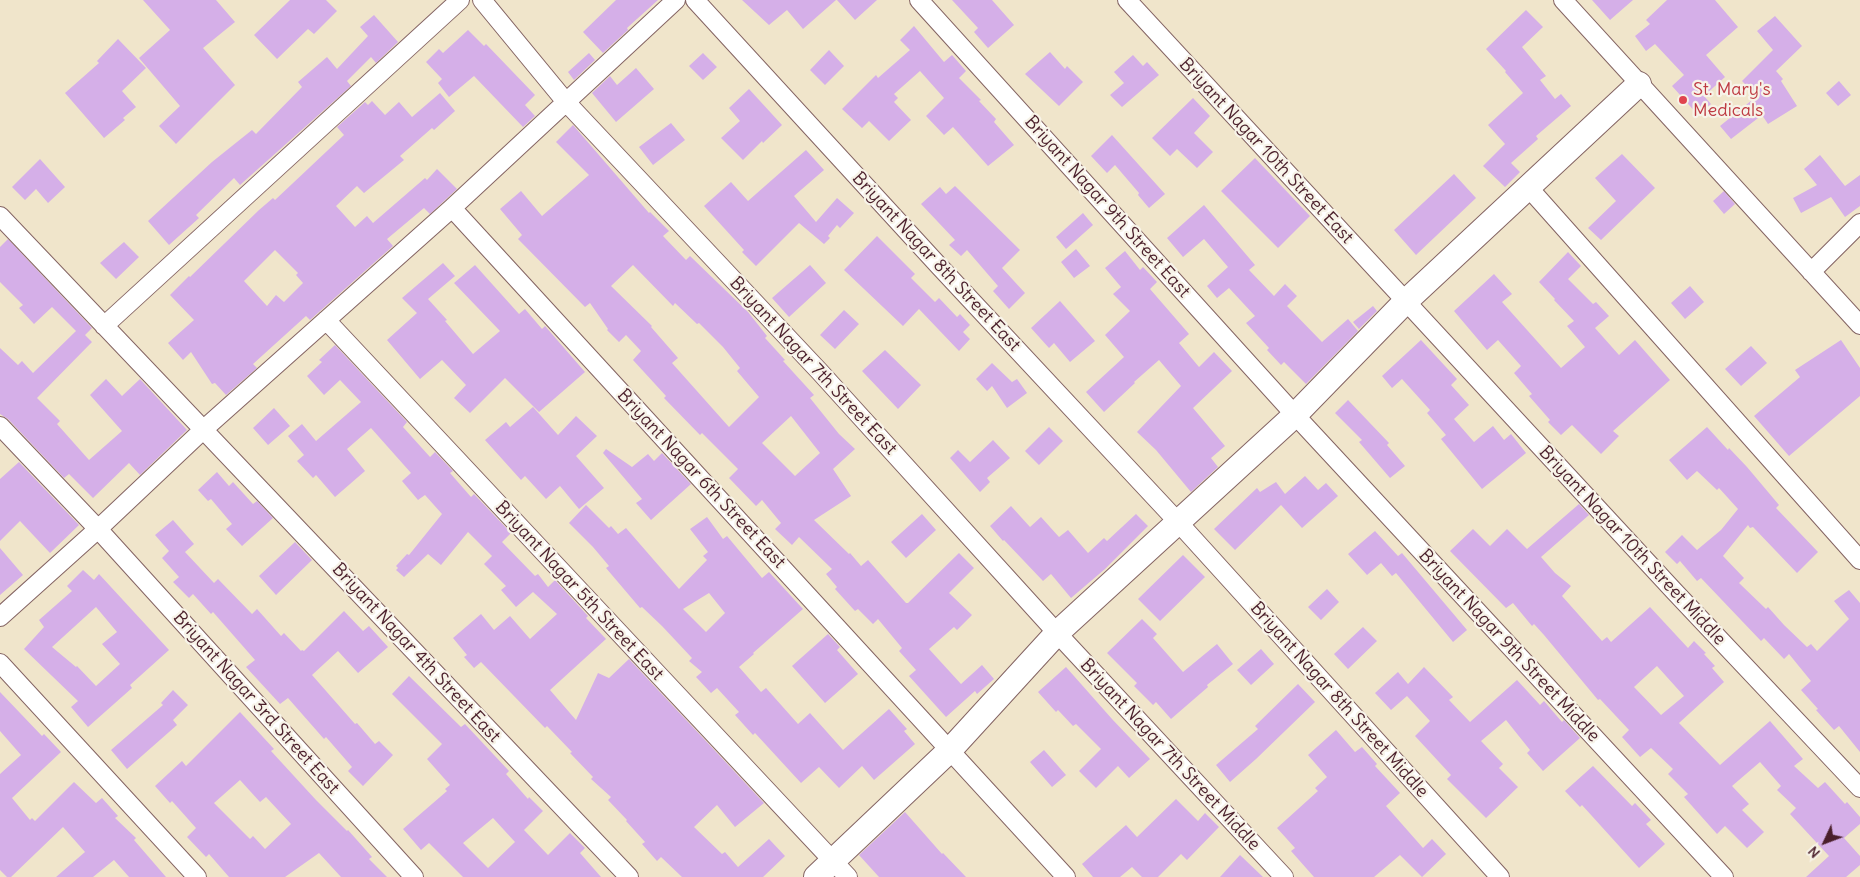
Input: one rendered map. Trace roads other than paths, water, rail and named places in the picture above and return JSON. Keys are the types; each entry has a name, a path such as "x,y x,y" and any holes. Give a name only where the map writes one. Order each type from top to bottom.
{"street":[{"path":"104,326 460,0"},
{"name":"Briyant Nagar 7th Street East","path":"482,0 566,102 820,372 1057,633"},
{"path":"0,617 98,529 204,429 452,208 676,0"},
{"name":"Briyant Nagar 8th Street East","path":"695,0 939,266 1178,522"},
{"name":"Briyant Nagar 9th Street East","path":"919,0 1295,414"},
{"name":"Briyant Nagar 10th Street East","path":"1127,0 1405,302"},
{"path":"1563,0 1860,325"},
{"path":"816,877 840,869 1057,633 1295,414 1405,302 1639,84"},
{"path":"1528,187 1860,560"},
{"name":"Briyant Nagar 6th Street East","path":"452,208 1066,877"},
{"name":"Briyant Nagar 4th Street East","path":"0,216 628,877"},
{"path":"1810,272 1860,223"},
{"name":"Briyant Nagar 10th Street Middle","path":"1405,302 1674,592 1860,788"},
{"name":"Briyant Nagar 5th Street East","path":"326,320 840,869"},
{"name":"Briyant Nagar 9th Street Middle","path":"1295,414 1724,877"},
{"name":"Briyant Nagar 3rd Street East","path":"0,426 98,529 414,877"},
{"name":"Briyant Nagar 8th Street Middle","path":"1178,522 1500,877"},
{"name":"Briyant Nagar 7th Street Middle","path":"1057,633 1284,877"},
{"path":"0,663 196,877"}],"place":[{"name":"St. Mary's Medicals","path":"1683,100"}]}
